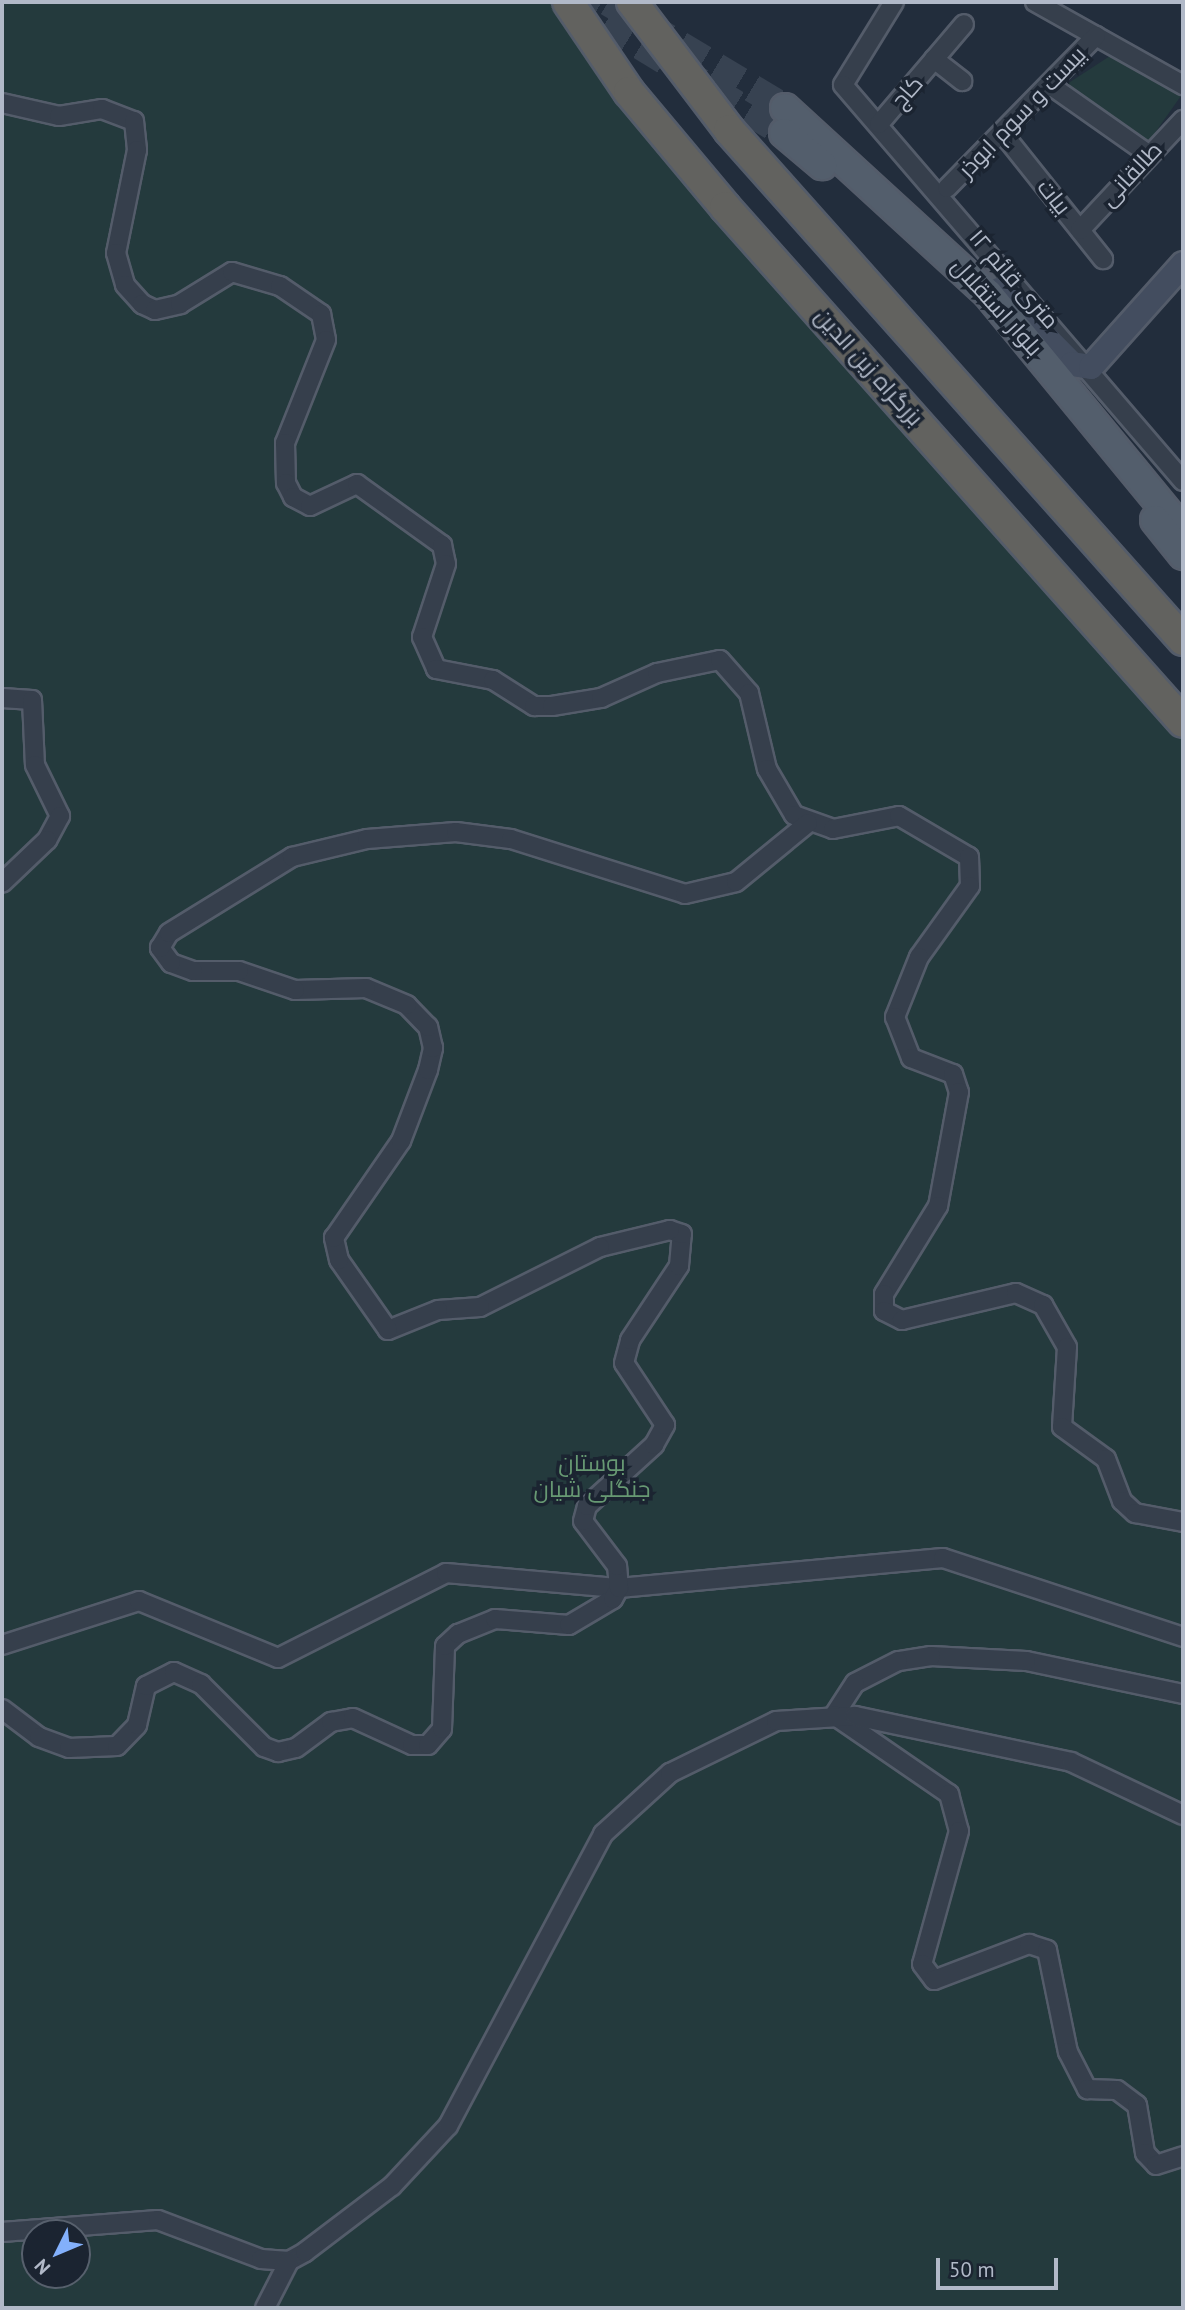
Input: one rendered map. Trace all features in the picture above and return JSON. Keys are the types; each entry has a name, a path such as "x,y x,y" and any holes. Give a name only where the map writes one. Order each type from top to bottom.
{"highway":[{"name":"بزرگراه زین الدین","path":"568,2 629,92 725,206 1183,722"},
{"path":"632,2 729,130 1183,640"}],"main road":[{"name":"بلوار استقلال","path":"1183,531 1072,391 935,241 784,120 974,302 1183,555"},
{"path":"935,241 987,278 1072,364 1091,366 1178,276"}],"street":[{"name":"۱۲ متری قائم","path":"894,2 841,81 1091,366 1183,481"},
{"path":"1035,2 1150,70 1183,85"},
{"name":"کاج","path":"879,124 964,24"},
{"name":"بیست و سوم ابوذر","path":"947,188 1004,135 1096,36"},
{"name":"کاج","path":"934,59 962,81"},
{"path":"1150,70 1183,73"},
{"path":"1050,85 1148,154"},
{"path":"2,103 59,116 102,109 134,121 137,150 116,253 125,285 142,304 155,310 180,304 232,272 280,286 321,313 326,340 285,443 286,483 293,498 310,506 357,484 442,545 446,564 422,637 436,669 493,680 534,706 552,706 601,698 657,673 720,660 748,693 767,769 782,801 808,822 852,828 899,816 962,850 972,871 970,886 910,974 895,1017 911,1058 953,1074 959,1092 938,1206 884,1294 884,1311 902,1320 1016,1293 1044,1305 1066,1347 1062,1427 1106,1459 1122,1500 1135,1513 1183,1522"},
{"name":"طالقانی","path":"1080,230 1148,154 1183,120"},
{"name":"بیات","path":"1004,135 1103,259"},
{"path":"2,698 32,700 35,765 60,816 47,841 2,883"},
{"path":"2,1709 39,1737 69,1748 117,1746 136,1725 146,1686 174,1672 201,1684 264,1747 278,1752 296,1748 331,1722 353,1718 412,1745 428,1745 442,1729 445,1646 458,1634 495,1619 569,1625 597,1614 619,1588 617,1566 583,1521 596,1497 663,1434 665,1424 624,1363 629,1340 679,1266 682,1234 670,1230 600,1247 480,1307 438,1310 387,1330 339,1260 334,1238 401,1141 428,1070 433,1048 428,1027 407,1005 366,988 295,990 239,971 193,971 171,963 160,948 188,916 292,857 366,839 456,832 512,839 685,894 736,882 808,822"},
{"path":"2,1645 139,1601 278,1658 446,1573 619,1588 943,1558 1183,1637"},
{"path":"834,1715 862,1679 898,1661 931,1656 1026,1661 1183,1694"},
{"path":"834,1715 949,1794 959,1831 922,1964 934,1980 1029,1944 1047,1950 1068,2053 1087,2089 1117,2090 1137,2105 1145,2153 1156,2165 1183,2156"},
{"path":"265,2308 289,2261 392,2186 448,2126 603,1834 695,1758 776,1721 834,1715 1071,1762 1183,1815"},
{"path":"2,2232 158,2220 261,2259 289,2261"}],"green space":[{"name":"بوستان جنگلی شیان","path":"2,2 574,2 616,66 1183,720 1183,2308 2,2308"},
{"path":"1110,56 1183,93 1147,144 1064,86"}],"tunnel":[{"path":"569,2 784,133"},
{"path":"608,2 785,108"}]}
